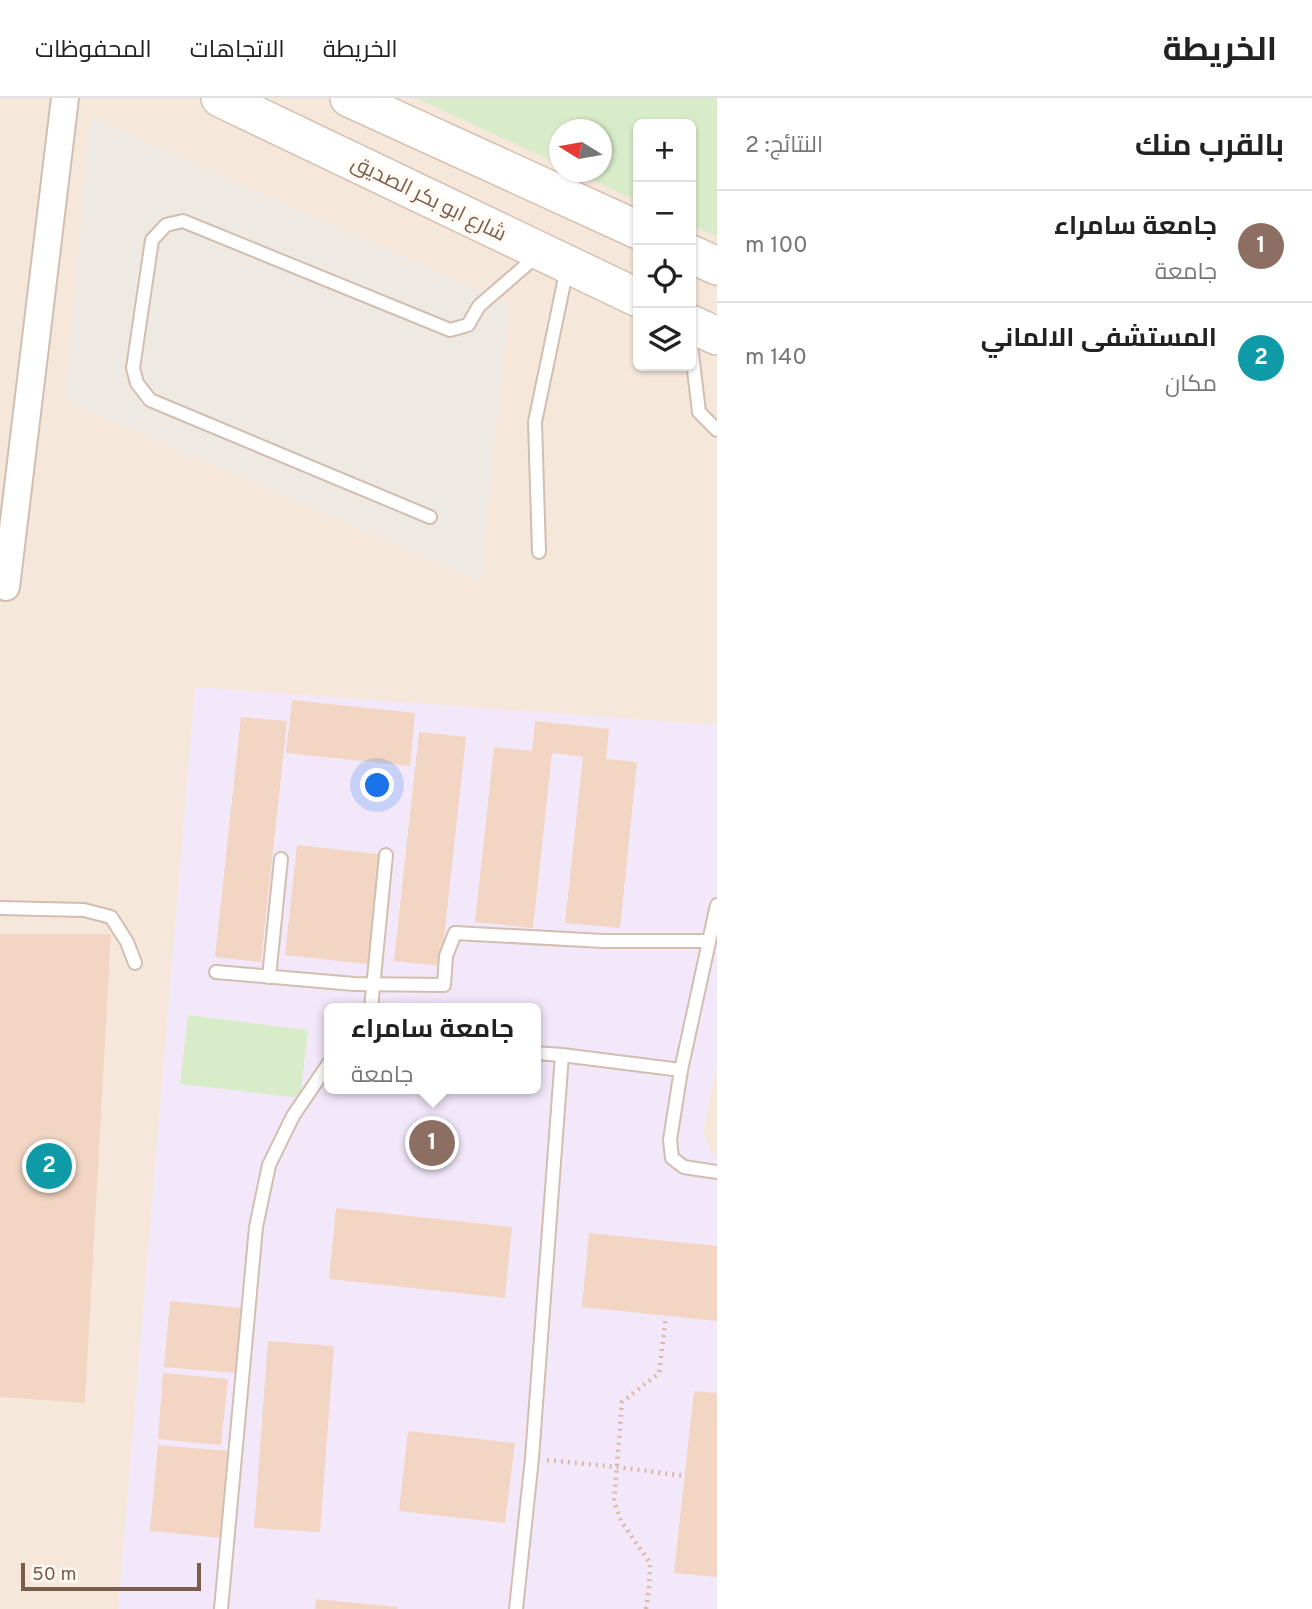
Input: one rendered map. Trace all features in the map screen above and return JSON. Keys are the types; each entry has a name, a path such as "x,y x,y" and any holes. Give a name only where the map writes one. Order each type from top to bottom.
{"main road":[{"name":"شارع ابو بكر الصديق","path":"220,98 633,296"},
{"path":"349,98 633,228"},
{"path":"696,256 717,266"},
{"path":"696,326 717,337"}],"street":[{"path":"6,587 65,98"}],"lane":[{"path":"430,517 150,401 136,383 133,368 152,240 166,225 183,221 450,330 468,325 479,306 555,258"},
{"path":"539,552 535,422 555,258"},
{"path":"694,371 699,412 717,430"},
{"path":"371,1003 386,855"},
{"path":"270,977 281,859"},
{"path":"717,905 681,1070 670,1140 672,1158 684,1167 717,1172"},
{"path":"0,908 84,910 111,916 127,942 135,963"},
{"path":"216,972 373,984 444,985 446,956 455,933 603,941 709,941"},
{"path":"541,1054 681,1070"},
{"path":"516,1609 532,1458 562,1055"},
{"path":"221,1609 256,1227 269,1165 293,1116 324,1070"}],"path":[{"path":"646,1609 650,1563 621,1521 614,1502 622,1402 659,1373 666,1316"},
{"path":"532,1458 685,1476"}],"shaded area":[{"path":"0,98 717,98 717,1609 0,1609"},
{"path":"90,117 509,304 480,581 66,401"},
{"path":"195,687 717,725 717,1066 703,1132 711,1153 717,1154 717,1609 118,1609"}],"green space":[{"path":"416,98 717,98 717,237 696,227 696,119 633,119 633,199 597,182 612,182 612,119 549,119 549,159"},
{"path":"188,1015 308,1030 300,1098 180,1084"}],"building":[{"path":"292,700 415,713 410,766 286,753"},
{"path":"241,717 287,721 261,962 215,957"},
{"path":"535,721 609,729 606,759 637,762 620,928 565,923 583,757 552,753 533,928 475,922 494,747 532,751"},
{"path":"419,732 466,737 441,966 394,961"},
{"path":"297,845 379,854 368,964 285,955"},
{"path":"0,934 111,934 85,1403 0,1397"},
{"path":"336,1208 512,1227 505,1298 329,1279"},
{"path":"589,1233 717,1246 717,1321 582,1307"},
{"path":"170,1301 242,1308 236,1373 164,1367"},
{"path":"268,1341 334,1346 320,1532 254,1528"},
{"path":"163,1373 228,1379 221,1445 158,1439"},
{"path":"694,1391 717,1393 717,1577 674,1573"},
{"path":"408,1431 515,1443 505,1523 399,1511"},
{"path":"158,1445 230,1451 222,1538 150,1531"},
{"path":"316,1599 398,1607 315,1609"}],"place":[{"name":"جامعة سامراء","path":"432,1143"},
{"name":"المستشفى الالماني","path":"49,1166"}]}
